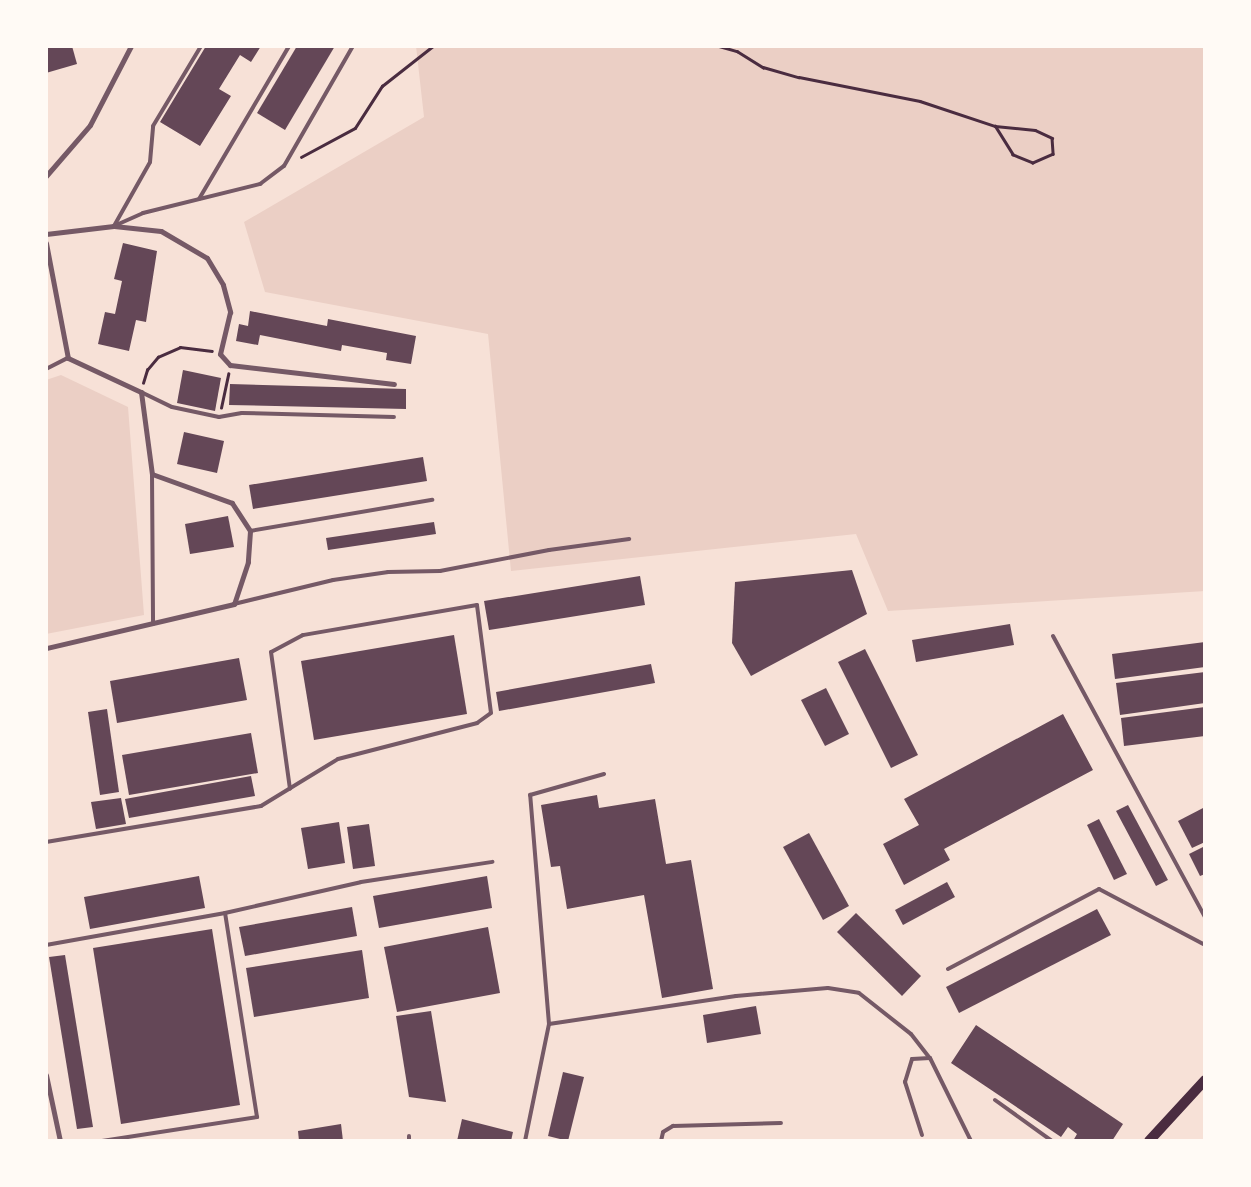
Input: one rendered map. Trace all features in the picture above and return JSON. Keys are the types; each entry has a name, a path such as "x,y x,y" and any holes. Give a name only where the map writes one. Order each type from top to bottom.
{"main road":[{"path":"1149,1141 1205,1080"},
{"path":"1157,1141 1172,1118"}],"street":[{"path":"46,176 90,126 131,46"},
{"path":"46,234 114,226 161,230 206,258 223,284 230,312 220,354 230,365 394,384"},
{"path":"46,243 68,358 140,392 152,474 232,503 250,531 248,562 234,604 153,625 46,648"},
{"path":"46,1075 60,1141"}],"lane":[{"path":"114,226 150,162 153,126 201,46"},
{"path":"199,199 289,46"},
{"path":"114,226 143,213 260,184 284,166 353,46"},
{"path":"46,369 68,358"},
{"path":"140,392 172,407 219,417 242,413 394,417"},
{"path":"152,474 153,625"},
{"path":"250,531 432,500"},
{"path":"234,604 333,580 388,572 440,571 549,550 629,539"},
{"path":"46,842 262,806 290,789 338,759 477,723 491,713 477,605 303,635 271,652 290,789"},
{"path":"1053,636 1205,917"},
{"path":"525,1141 549,1024 530,796 604,774"},
{"path":"46,945 225,913 362,882 492,862"},
{"path":"948,969 1099,889 1205,945"},
{"path":"102,1141 257,1117 225,913"},
{"path":"549,1024 736,996 828,988 859,993 911,1034 930,1058 971,1141"},
{"path":"922,1135 905,1082 912,1059 930,1058"},
{"path":"995,1100 1052,1141"},
{"path":"661,1141 663,1132 673,1126 781,1123"}],"path":[{"path":"284,166 356,128 382,86 433,46"},
{"path":"719,46 737,51 764,67 920,101 994,126 1035,130 1052,138 1053,154 1033,163 1013,155 994,126"},
{"path":"140,392 147,370 158,357 180,346 200,348 220,354"},
{"path":"219,417 230,365"}],"shaded area":[{"path":"416,46 1205,46 1205,591 888,611 856,534 511,571 488,334 265,292 244,222 424,117"},
{"path":"61,375 128,407 144,615 46,634 46,380"}],"building":[{"path":"72,46 77,64 46,73 46,48"},
{"path":"206,46 261,46 251,62 240,55 219,89 231,96 200,146 160,122"},
{"path":"297,46 335,46 285,130 257,113"},
{"path":"123,243 157,251 146,322 136,320 129,351 98,344 105,312 115,314 122,281 114,279"},
{"path":"250,311 327,326 328,319 416,336 411,364 386,360 387,353 342,345 341,351 260,335 258,345 236,341 239,324 248,326"},
{"path":"183,370 221,378 215,411 177,403"},
{"path":"230,384 406,389 406,409 229,405"},
{"path":"184,432 224,441 217,473 177,464"},
{"path":"423,457 427,481 253,509 249,485"},
{"path":"228,516 234,547 190,554 185,524"},
{"path":"434,522 436,534 328,550 326,538"},
{"path":"852,570 867,614 751,676 732,643 735,582"},
{"path":"640,576 645,605 489,630 484,601"},
{"path":"1010,624 1014,645 916,662 912,640"},
{"path":"454,635 467,714 314,740 301,661"},
{"path":"1205,642 1205,667 1115,679 1112,654"},
{"path":"865,649 918,755 891,768 838,662"},
{"path":"239,658 247,700 117,723 110,681"},
{"path":"651,664 655,683 499,711 496,692"},
{"path":"1205,672 1205,703 1120,715 1116,683"},
{"path":"826,688 849,734 825,746 801,700"},
{"path":"1205,707 1205,736 1124,746 1121,718"},
{"path":"107,709 119,792 100,795 88,712"},
{"path":"1063,714 1093,770 944,849 950,860 904,885 883,844 919,825 904,799"},
{"path":"251,733 258,773 129,795 122,755"},
{"path":"251,776 255,796 129,818 125,799"},
{"path":"597,795 599,808 655,799 666,864 691,860 713,989 662,998 644,895 567,909 560,866 551,867 541,805"},
{"path":"121,798 126,824 96,829 91,802"},
{"path":"1128,805 1168,880 1156,886 1116,811"},
{"path":"1205,807 1205,842 1192,848 1178,821"},
{"path":"1099,819 1127,874 1114,880 1087,825"},
{"path":"339,822 345,863 308,869 301,828"},
{"path":"369,824 375,866 353,869 347,827"},
{"path":"809,833 849,906 823,920 783,847"},
{"path":"1205,846 1205,874 1200,876 1189,854"},
{"path":"199,876 205,908 90,929 84,897"},
{"path":"487,876 492,908 379,928 373,896"},
{"path":"947,882 955,897 903,925 895,910"},
{"path":"352,907 357,936 245,956 239,927"},
{"path":"1097,909 1111,935 959,1013 946,987"},
{"path":"856,913 921,976 902,996 837,932"},
{"path":"488,927 500,993 397,1012 384,947"},
{"path":"212,929 240,1105 121,1124 93,948"},
{"path":"362,950 369,998 254,1017 246,968"},
{"path":"65,955 93,1127 77,1129 49,957"},
{"path":"756,1006 761,1034 707,1043 703,1015"},
{"path":"431,1011 446,1102 409,1097 396,1016"},
{"path":"976,1025 1123,1124 1112,1141 1073,1141 1077,1134 1068,1127 1061,1137 951,1063"},
{"path":"563,1072 584,1077 568,1141 548,1136"},
{"path":"462,1119 513,1132 511,1141 457,1141"},
{"path":"341,1124 343,1141 299,1141 298,1131"}]}
